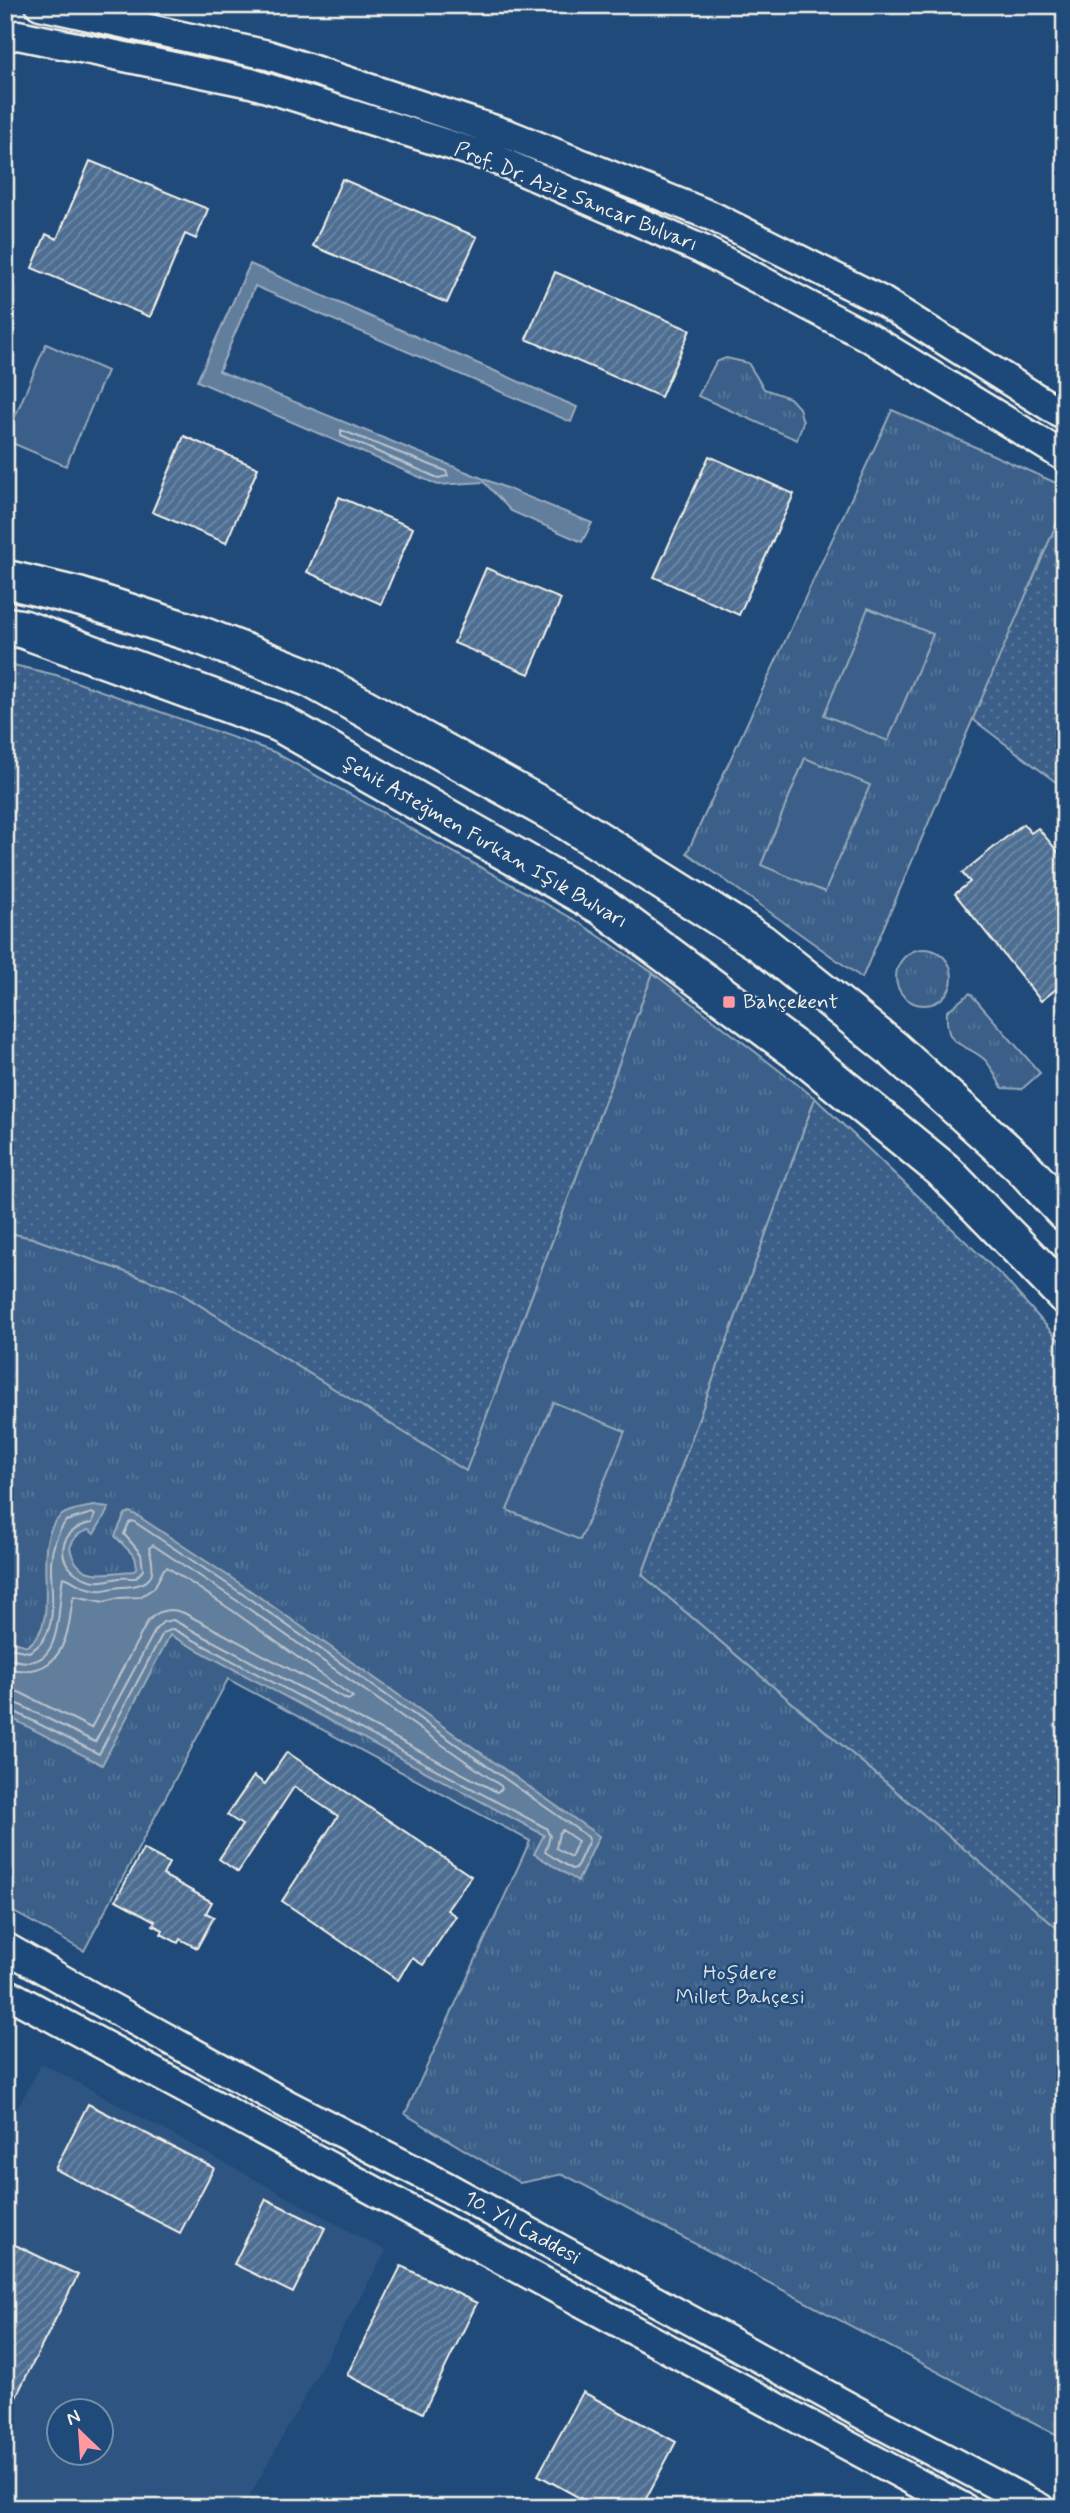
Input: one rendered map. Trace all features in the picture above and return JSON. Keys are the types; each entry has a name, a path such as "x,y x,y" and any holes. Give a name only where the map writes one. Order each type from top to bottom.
{"main road":[{"path":"5,579 80,597 202,636 310,678 561,817 761,943 893,1049 1020,1164 1065,1212"},
{"name":"Şehit Asteğmen Furkan Işık Bulvarı","path":"5,626 23,629 278,722 602,906 805,1057 943,1170 1065,1295"}],"street":[{"name":"Prof. Dr. Aziz Sancar Bulvarı","path":"40,5 268,55 523,140 714,217 882,301 1065,416"},
{"name":"Prof. Dr. Aziz Sancar Bulvarı","path":"5,37 18,35 251,83 495,159 713,255 870,338 1065,457"},
{"name":"10. Yıl Caddesi","path":"5,1947 268,2094 478,2204 882,2425 1040,2508"},
{"name":"10. Yıl Caddesi","path":"5,1992 964,2508"}],"shaded area":[{"path":"42,2063 386,2251 243,2508 5,2508 5,2131"}],"green space":[{"path":"46,344 107,371 66,466 5,440"},
{"path":"726,358 748,363 764,389 790,398 799,408 803,422 797,440 698,396 716,362"},
{"path":"892,410 1065,487 1065,504 862,978 687,853"},
{"path":"1065,504 1065,789 971,718"},
{"path":"868,608 933,634 888,741 824,715"},
{"path":"5,663 56,675 274,752 577,921 653,973 466,1471 175,1290 32,1238 5,1232"},
{"path":"805,758 870,785 825,892 761,865"},
{"path":"919,949 929,949 944,957 950,966 950,988 944,997 929,1005 919,1005 901,993 896,982 896,972 908,954"},
{"name":"Hoşdere Millet Bahçesi","path":"653,973 815,1098 642,1575 1065,1935 1065,2439 563,2174 520,2183 405,2114 530,1841 228,1679 84,1951 5,1907 5,1232 32,1238 175,1290 466,1471"},
{"path":"970,993 1040,1073 1022,1089 1002,1088 984,1059 952,1038 947,1023 947,1011"},
{"path":"815,1098 1005,1279 1065,1347 1065,1935 642,1575"},
{"path":"553,1402 625,1431 580,1540 507,1510"}],"water":[{"path":"250,264 577,407 571,422 255,286 219,371 592,523 582,542 511,511 484,482 438,485 197,381"},
{"path":"94,1506 109,1508 94,1534 89,1530 85,1531 73,1541 70,1548 80,1567 104,1574 134,1571 137,1566 135,1557 115,1536 125,1514 130,1512 138,1516 248,1589 599,1836 578,1881 534,1854 544,1835 170,1635 102,1765 5,1715 5,1639 27,1646 38,1635 44,1619 45,1562 52,1528 65,1513"}],"building":[{"path":"90,161 208,209 196,239 185,234 150,317 32,268 46,234 57,239"},
{"path":"342,179 477,237 447,303 313,246"},
{"path":"555,272 690,330 661,397 526,339"},
{"path":"184,436 258,468 226,543 152,512"},
{"path":"709,456 794,494 739,615 654,577"},
{"path":"339,497 413,528 381,604 307,572"},
{"path":"486,568 561,599 529,674 454,643"},
{"path":"1023,824 1031,833 1038,828 1065,860 1065,982 1041,1001 955,894 970,882 962,873"},
{"path":"287,1752 471,1876 447,1910 456,1916 423,1965 412,1958 398,1980 282,1901 338,1816 294,1787 238,1872 219,1859 242,1825 227,1815 254,1776 265,1784"},
{"path":"143,1849 169,1863 163,1875 212,1902 206,1913 214,1917 197,1948 180,1939 178,1943 161,1934 163,1930 153,1925 155,1921 116,1900"},
{"path":"88,2104 214,2168 180,2233 55,2169"},
{"path":"266,2199 325,2228 293,2293 234,2264"},
{"path":"11,2243 78,2275 5,2418 5,2255"},
{"path":"401,2266 477,2303 423,2413 347,2375"},
{"path":"583,2392 676,2442 641,2508 598,2508 538,2475"}],"place":[{"name":"Bahçekent","path":"729,1002"}]}
